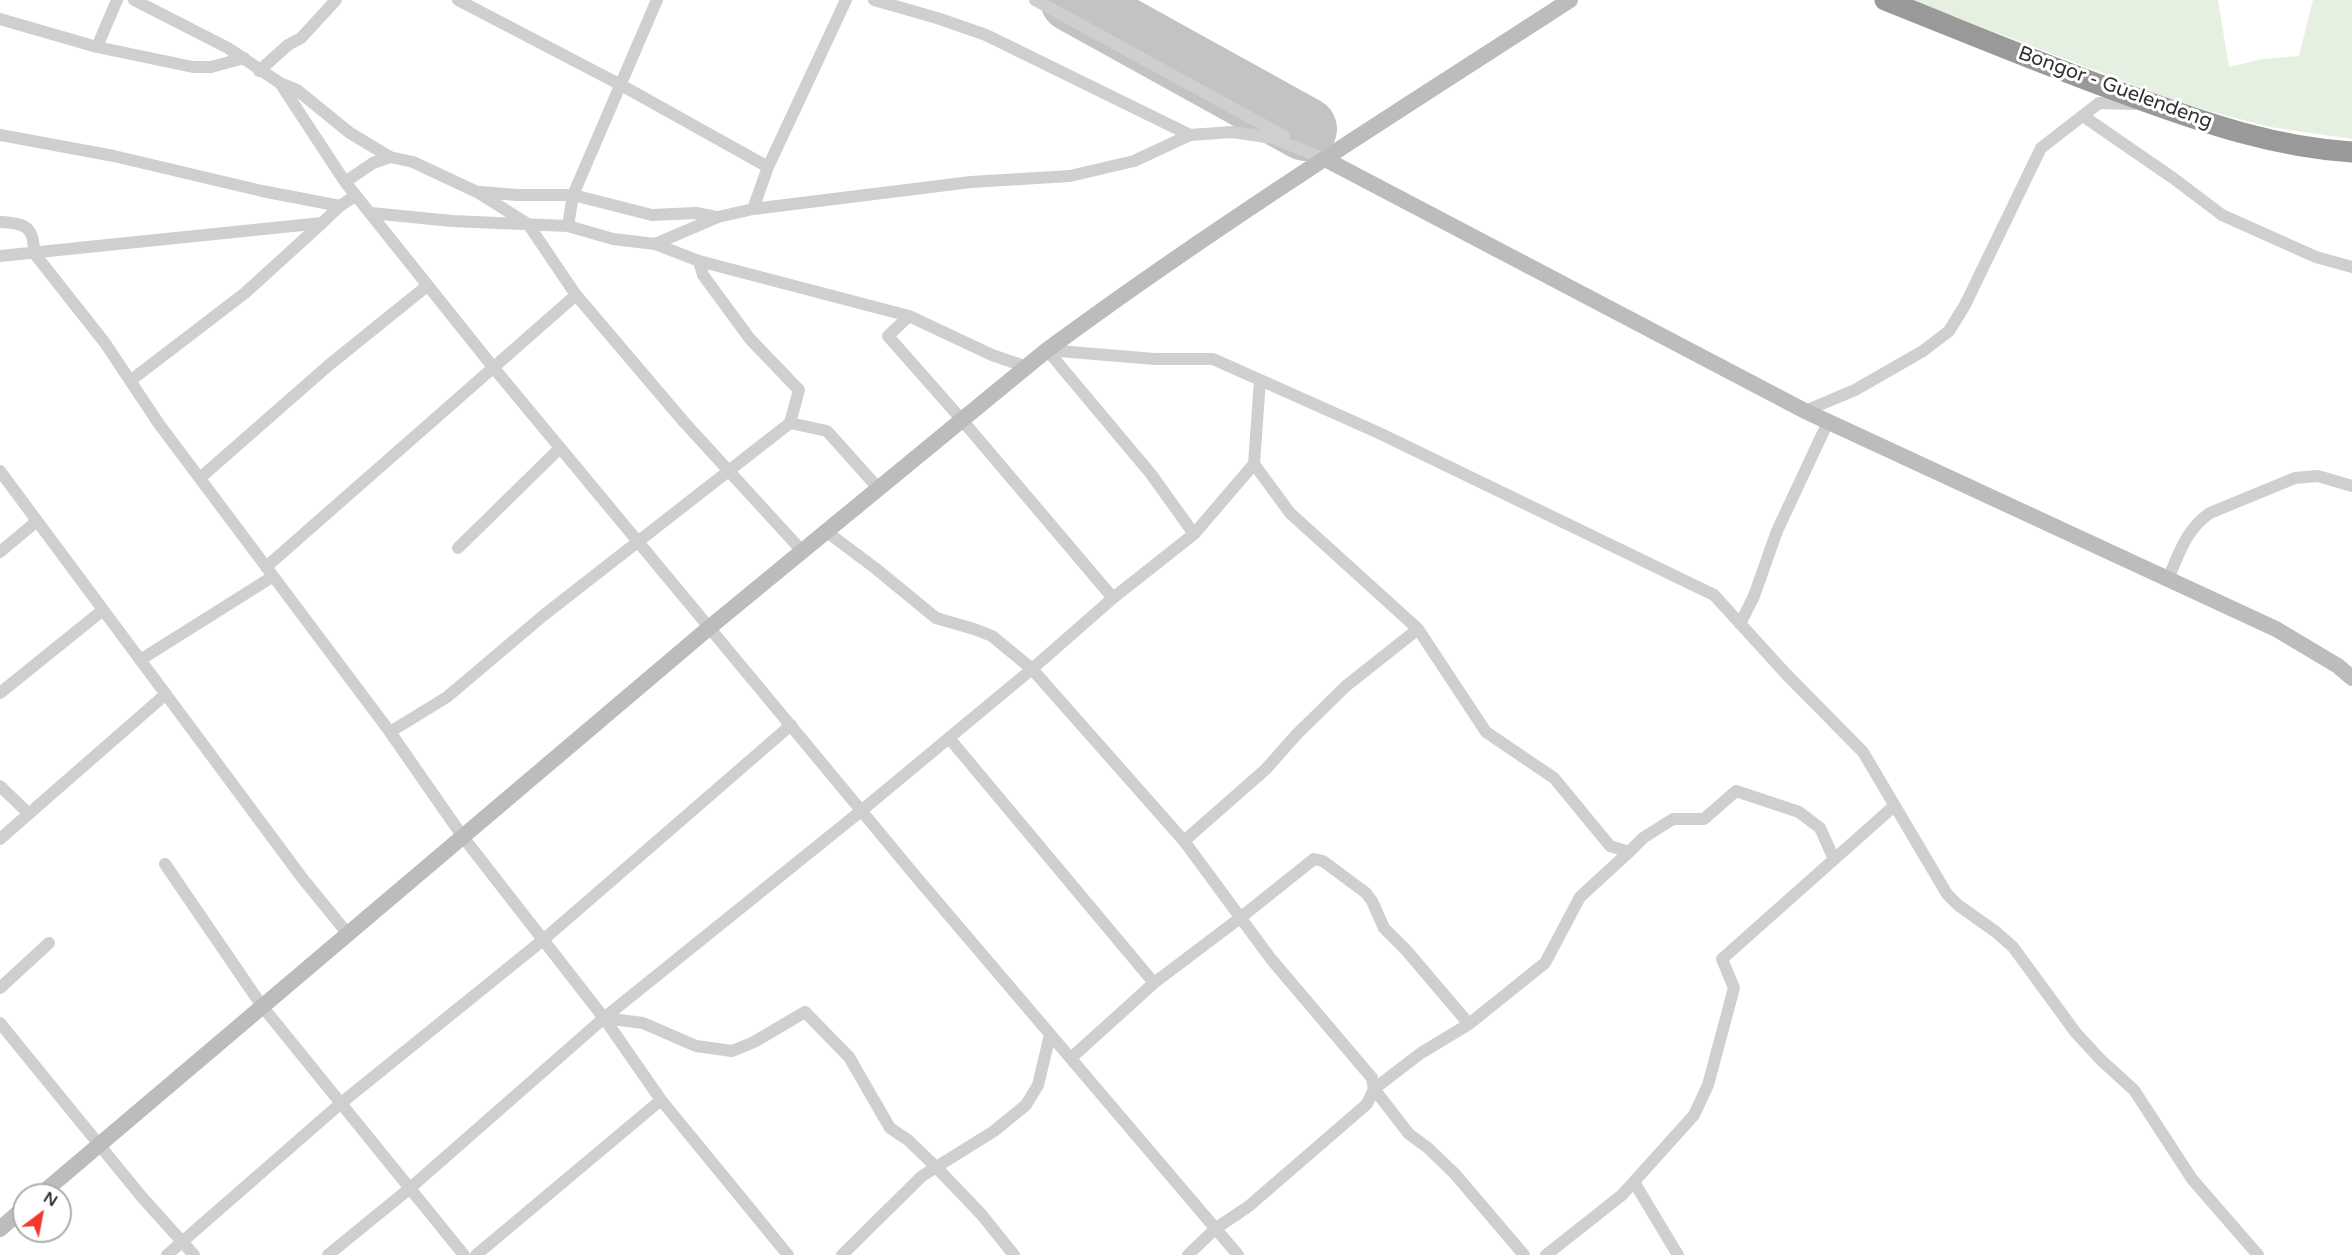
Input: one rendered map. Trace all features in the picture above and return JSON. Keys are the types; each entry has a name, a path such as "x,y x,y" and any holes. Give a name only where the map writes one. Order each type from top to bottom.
{"highway":[{"name":"Bongor - Guelendeng","path":"1885,0 2075,76 2182,114 2272,142 2319,150 2352,152"}],"street":[{"path":"97,47 117,0"},
{"path":"134,0 244,58 259,71 297,90 350,133 390,157 413,162 477,192 528,224 576,295 684,422 803,552"},
{"path":"259,71 288,45 301,38 336,0"},
{"path":"458,0 621,85 768,167"},
{"path":"568,226 573,195 657,0"},
{"path":"753,209 768,167 846,0"},
{"path":"874,0 986,35 1190,135"},
{"path":"1035,0 1325,159 1805,411 2276,629 2338,666 2352,678"},
{"path":"54,1183 711,627 1047,350 1325,159 1570,0"},
{"path":"0,19 97,47 203,68 244,58"},
{"path":"280,83 355,196 493,367 711,627 861,811 1238,1255"},
{"path":"1805,411 1855,390 1923,351 1949,331 1965,305 2041,148 2099,103 2130,102 2182,114"},
{"path":"2083,116 2222,215 2316,257 2352,267"},
{"path":"655,244 718,217 753,209 971,182 1070,176 1134,161 1190,135 1232,132 1273,138 1325,159"},
{"path":"0,135 94,152 262,191 340,206"},
{"path":"345,182 373,163 390,157"},
{"path":"477,192 573,195 652,215 696,213 718,217"},
{"path":"130,381 245,293 340,206 355,196"},
{"path":"371,213 452,221 568,226 613,239 655,244 699,261 909,316 992,355 1027,367"},
{"path":"0,222 24,226 31,231 34,237 34,253 105,344 269,572 390,732 463,837 604,1018 661,1100 788,1255"},
{"path":"0,256 20,252 34,253 322,223"},
{"path":"390,732 447,697 544,615 728,469 790,423 799,390 750,339 703,275 699,261"},
{"path":"200,478 360,339 427,286"},
{"path":"140,660 269,572 493,367 576,295"},
{"path":"909,316 888,336 1113,598"},
{"path":"1047,350 1155,359 1213,360 1379,433 1714,595 1787,675 1863,752 1893,807 1947,894 2013,947 2076,1033 2134,1090 2192,1179 2258,1255"},
{"path":"1047,350 1151,474 1194,534"},
{"path":"328,1255 409,1189 604,1018 861,811 1032,669 1113,598 1194,534 1254,464 1260,380"},
{"path":"1740,624 1754,596 1777,531 1828,422"},
{"path":"790,423 827,431 879,489"},
{"path":"458,548 560,448"},
{"path":"1254,464 1290,513 1418,629 1486,732 1554,778 1610,846 1629,852"},
{"path":"0,471 303,879 348,934"},
{"path":"2168,579 2187,534 2210,513 2295,478 2318,476 2352,486"},
{"path":"0,552 37,521"},
{"path":"827,532 936,618 992,636 1032,669 1185,841 1271,959 1372,1078 1374,1089 1409,1134 1428,1148 1455,1174 1524,1255"},
{"path":"0,693 104,610"},
{"path":"1185,841 1266,768 1296,735 1347,686 1418,629"},
{"path":"0,839 166,694"},
{"path":"167,1255 340,1104 543,940 791,725"},
{"path":"949,738 1154,983"},
{"path":"0,786 29,814"},
{"path":"1188,1255 1215,1229 1249,1206 1367,1104 1374,1089 1421,1053 1469,1024 1545,963 1580,897 1643,838 1673,819 1704,819 1736,791 1799,812 1820,828 1834,859"},
{"path":"1546,1255 1622,1195 1694,1115 1708,1085 1734,988 1722,959 1893,807"},
{"path":"1071,1058 1154,983 1314,859 1323,861 1366,893 1372,901 1383,928 1406,950 1469,1024"},
{"path":"165,864 262,1006 464,1255"},
{"path":"0,988 50,943"},
{"path":"604,1018 643,1023 696,1046 732,1051 754,1042 805,1012 849,1057 890,1128 908,1140 936,1167 981,1214 1014,1255"},
{"path":"0,1023 141,1196 194,1255"},
{"path":"842,1255 922,1176 994,1131 1026,1105 1038,1084 1050,1035"},
{"path":"476,1255 661,1100"},
{"path":"1634,1182 1678,1255"},
{"path":"0,1228 12,1218"}],"green space":[{"path":"1911,0 2218,0 2229,67 2262,59 2299,56 2313,0 2352,0 2352,139 2270,127 2186,105"}],"runway":[{"path":"1072,0 1305,129"}]}
